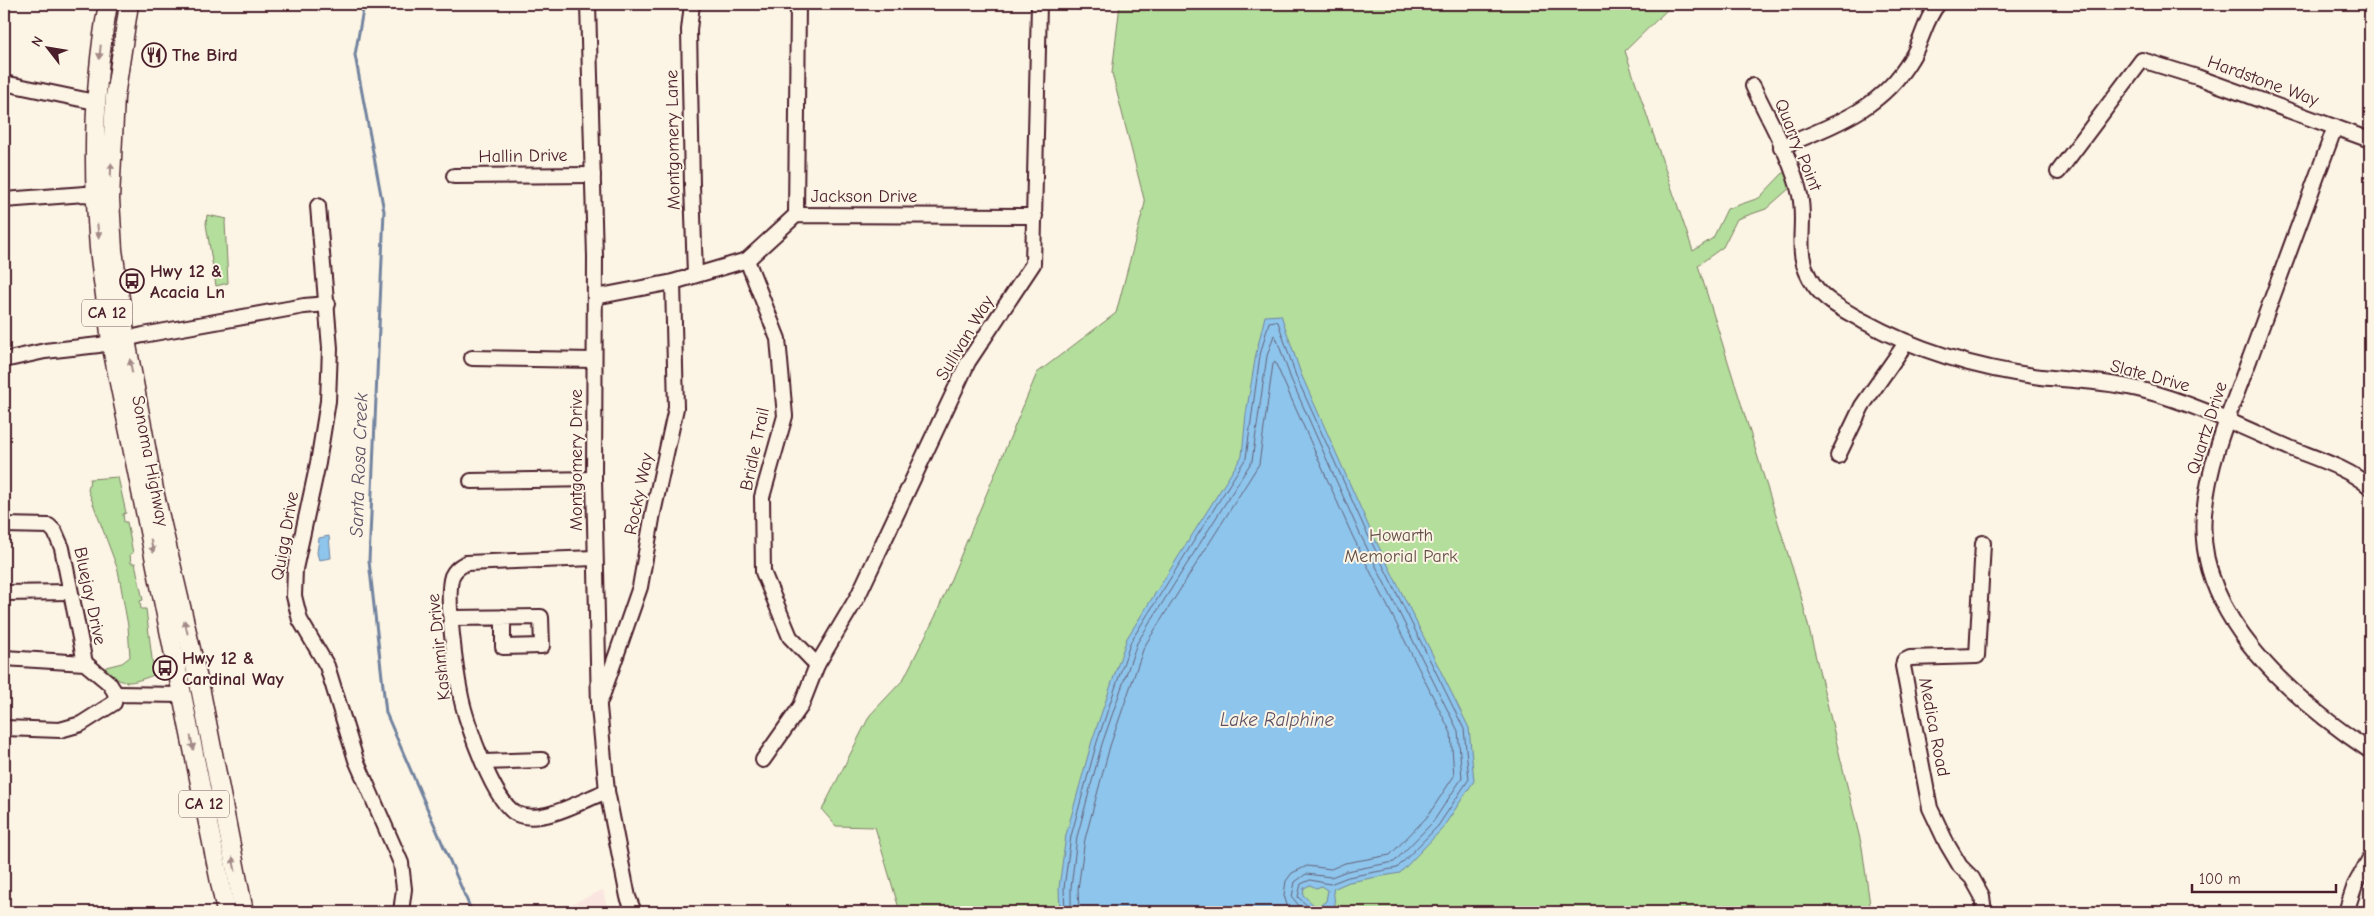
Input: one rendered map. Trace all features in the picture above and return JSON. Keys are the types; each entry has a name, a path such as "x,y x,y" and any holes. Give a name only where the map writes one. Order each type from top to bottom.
{"main road":[{"name":"Sonoma Highway","path":"108,4 101,41 93,139 99,250 118,341 182,695 226,912"},
{"name":"Sonoma Highway","path":"129,4 115,96 110,199 118,341 200,692 244,912"},
{"path":"182,695 200,692"}],"street":[{"name":"Montgomery Drive","path":"588,4 595,297 594,479 598,707 607,791 628,897 634,912"},
{"name":"Montgomery Lane","path":"692,4 690,30 691,146 696,275"},
{"path":"796,215 798,4"},
{"name":"Sullivan Way","path":"763,760 801,706 817,665 858,596 968,362 1033,264 1039,4"},
{"path":"1781,147 1856,114 1882,96 1912,57 1938,4"},
{"name":"Hardstone Way","path":"2058,172 2142,60 2197,77 2370,140"},
{"path":"4,83 95,102"},
{"name":"Quarry Point","path":"1754,86 1800,194 1803,214 1800,232 1802,259 1815,286 1824,296 1846,311 1906,343"},
{"name":"Quartz Drive","path":"2334,127 2227,421 2213,463 2204,516 2208,561 2220,598 2243,637 2276,673 2348,736 2370,751"},
{"name":"Hallin Drive","path":"454,176 593,175"},
{"path":"4,200 85,194 96,196"},
{"name":"Quigg Drive","path":"318,206 328,304 330,348 328,401 318,463 295,569 294,596 300,620 330,673 356,760 401,863 404,889 401,912"},
{"name":"Jackson Drive","path":"595,297 673,282 748,260 796,215 1035,216"},
{"name":"Bridle Trail","path":"748,260 778,339 785,416 762,497 763,572 790,637 817,665"},
{"name":"Rocky Way","path":"598,707 640,587 652,512 676,408 673,282"},
{"path":"4,360 45,351 118,341 328,304"},
{"path":"1838,456 1862,406 1906,343"},
{"name":"Slate Drive","path":"1906,343 1944,356 1993,368 2042,377 2103,382 2143,390 2227,421 2340,469 2370,487"},
{"path":"472,358 594,360"},
{"path":"471,481 594,479"},
{"name":"Bluejay Drive","path":"4,525 49,526 55,532 62,548 85,662"},
{"name":"Medica Road","path":"1983,543 1977,656 1910,658 1904,661 1903,666 1930,808 1960,866 1972,878 1982,896 1984,912"},
{"name":"Kashmir Drive","path":"595,558 466,563 458,567 453,574 451,618 461,697 483,762 495,789 505,804 515,813 526,817 548,815 607,791"},
{"path":"4,593 70,592"},
{"path":"451,618 503,617"},
{"path":"4,658 85,662 109,683 116,694 114,703 80,724 60,730 4,728"},
{"path":"116,694 182,695"},
{"path":"483,762 542,760"},
{"path":"2346,912 2355,885 2370,858"}],"shaded area":[{"path":"603,890 608,912 553,912"}],"green space":[{"name":"Howarth Memorial Park","path":"1120,4 1673,4 1625,51 1693,251 1713,238 1727,209 1759,198 1785,171 1791,187 1766,209 1737,219 1723,247 1698,265 1801,596 1862,847 1871,912 900,912 875,827 836,826 822,810 870,715 903,680 935,617 1037,373 1116,313 1145,203 1112,73"},
{"path":"207,215 227,219 225,222 228,283 216,286 206,224"},
{"path":"118,477 126,513 123,514 124,522 127,522 133,553 130,554 131,563 135,563 143,600 140,601 141,609 146,609 154,675 128,682 118,679 105,671 106,667 122,663 130,657 128,626 118,570 88,490 90,479"}],"water":[{"name":"Lake Ralphine","path":"1281,315 1301,374 1369,527 1469,728 1474,781 1442,829 1400,873 1349,882 1333,889 1336,912 1060,912 1059,888 1066,835 1092,741 1127,638 1242,456 1246,414 1256,354 1265,316","holes":["1310,885 1316,888 1322,886 1328,890 1326,901 1317,908 1303,895 1304,888"]},
{"path":"329,536 331,558 319,560 317,553 319,538"}],"waterway":[{"name":"Santa Rosa Creek","path":"364,4 355,55 384,211 369,561 386,713 472,912"}],"place":[{"name":"The Bird","path":"154,55"},
{"name":"Hwy 12 & Acacia Ln","path":"132,281"},
{"name":"Hwy 12 & Cardinal Way","path":"165,668"}]}
